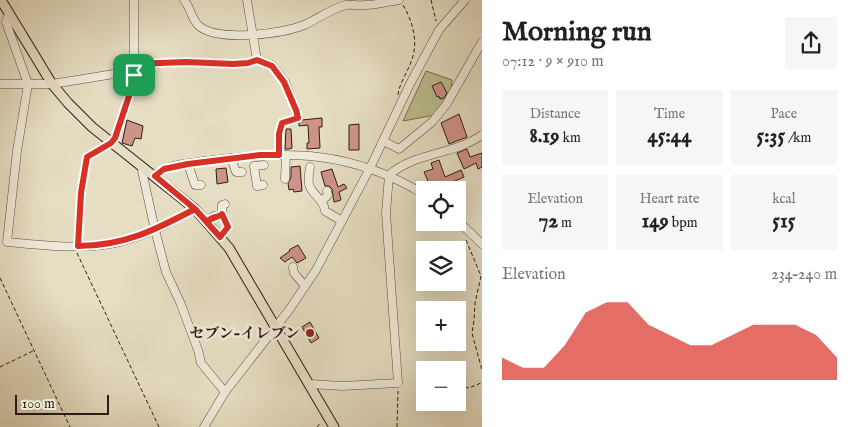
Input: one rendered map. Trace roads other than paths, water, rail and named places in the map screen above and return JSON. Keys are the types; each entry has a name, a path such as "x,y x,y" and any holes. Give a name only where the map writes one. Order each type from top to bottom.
{"main road":[{"path":"0,0 52,84 92,127 195,209 229,248 334,427"}],"street":[{"path":"76,246 81,193 87,157 111,143 115,138 130,93 134,75 134,0"},
{"path":"184,0 193,20 200,28 241,36 253,36 296,28 330,10 346,5 366,5 399,0"},
{"path":"247,0 257,60"},
{"path":"204,427 225,392 276,327 316,270 370,168 439,30 465,0"},
{"path":"9,14 6,22 28,84 3,242 76,246 114,243 155,230 195,209"},
{"path":"383,141 400,149 432,122 446,105 482,42"},
{"path":"134,64 186,62 233,64 257,60 272,66 284,82 298,118 282,123 279,134 285,179"},
{"path":"0,84 52,84 120,73 134,75"},
{"path":"310,384 342,386 398,383 386,214 389,175 406,162 471,143 482,135"},
{"path":"155,176 164,169 188,164 252,156 283,155 346,160 389,175 416,190"},
{"path":"252,156 257,186 262,185"},
{"path":"231,158 234,170 242,172"},
{"path":"188,164 195,185 201,185"},
{"path":"254,166 264,165"},
{"path":"310,167 308,176 309,187 324,203 325,211 342,221"},
{"path":"144,168 142,171 143,177 166,272 180,302 198,350 200,363 225,392"},
{"path":"322,201 328,195 327,191"},
{"path":"220,237 228,227 222,214 222,206 225,204"},
{"path":"207,222 211,218 222,214"},
{"path":"466,228 482,244"},
{"path":"293,267 294,273 305,286"}],"place":[{"name":"セブン-イレブン","path":"310,333"}]}
